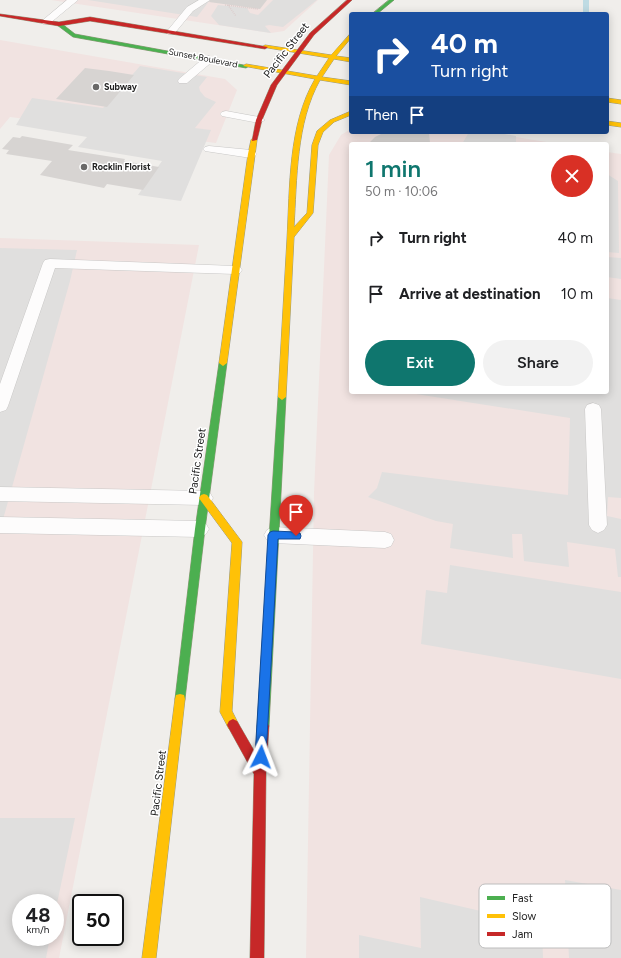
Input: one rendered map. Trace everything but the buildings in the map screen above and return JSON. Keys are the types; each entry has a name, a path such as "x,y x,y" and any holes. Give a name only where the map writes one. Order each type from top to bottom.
{"main road":[{"path":"377,12 392,0"},
{"path":"389,12 398,4 399,0"},
{"name":"Pacific Street","path":"149,958 204,498 251,154 259,120 274,85 312,34 346,1"},
{"name":"Sunset Boulevard","path":"0,15 59,24 90,19 349,60"},
{"name":"Sunset Boulevard","path":"59,24 73,35 282,73 349,83"},
{"path":"257,958 260,773 286,329 287,270 298,142 303,117 311,93 331,57 349,37"},
{"path":"609,100 621,102"},
{"path":"290,237 310,213 315,145 320,131 332,121 349,114"},
{"path":"609,123 621,125"},
{"path":"204,498 237,542 226,712 260,773"}],"lane":[{"path":"46,22 73,0"},
{"path":"171,32 190,9 205,0"},
{"path":"183,81 209,59"},
{"path":"226,114 259,120"},
{"path":"209,149 251,154"},
{"path":"0,406 50,263 236,270"},
{"path":"594,409 598,525"},
{"path":"0,494 204,498"},
{"path":"0,525 200,530"},
{"path":"273,535 386,540"}],"path":[{"path":"220,4 258,9"},
{"path":"228,5 236,16"}],"shaded area":[{"path":"51,0 318,0 284,31 271,33"},
{"path":"88,0 210,0 197,17"},
{"path":"273,0 317,0 283,27 269,25 265,26 271,33 219,25 211,16 218,5 247,8 250,13 258,15"},
{"path":"0,40 225,79 237,90 216,143 10,117 0,129"},
{"path":"140,66 207,77 199,87 200,91 205,97 216,102 195,128 211,130 181,201 138,195 162,161 78,147 87,137 16,125 32,98 103,108"},
{"path":"349,130 349,134 496,134 546,142 349,142 349,394 609,394 609,152 621,154 621,958 306,958 314,493 329,155 341,135"},
{"path":"468,134 504,134 516,136 516,142 463,142"},
{"path":"609,175 618,181 619,253 609,252"},
{"path":"0,238 199,245 64,933 64,894 12,894 12,946 61,946 59,958 0,958"},
{"path":"0,248 77,250 70,281 0,530"},
{"path":"609,257 621,258 621,279 609,277"},
{"path":"609,298 621,300 621,498 608,497 607,516 621,519 621,577 618,577 615,549 567,542 569,567 524,561 522,534 512,534 513,558 450,548 453,524 436,521 368,497 377,488 382,472 568,495 570,418 416,394 609,394"},
{"path":"450,565 621,592 621,679 421,644 426,590 447,593"},
{"path":"0,818 75,818 59,894 12,894 12,946 48,946 46,958 0,958"},
{"path":"565,880 587,884 565,884"},
{"path":"611,888 621,890 621,958 569,958 568,948 611,948"},
{"path":"420,897 479,911 479,948 543,948 543,958 359,958 359,935 421,948"}],"waterway":[{"path":"586,0 586,12"}],"traffic: fast":[{"path":"377,12 392,0"},
{"path":"59,24 73,35 246,66"},
{"path":"180,699 200,529 223,363"},
{"path":"263,726 282,397"}],"traffic: slow":[{"path":"282,397 292,209 295,164 299,135 306,106 315,84 329,62 349,37"},
{"path":"265,47 349,60"},
{"path":"246,66 349,83"},
{"path":"609,100 621,102"},
{"path":"290,237 310,213 315,145 320,131 332,121 349,114"},
{"path":"609,123 621,125"},
{"path":"223,363 254,140"},
{"path":"204,498 237,542 226,712 233,725"},
{"path":"149,958 180,699"}],"traffic: jam":[{"path":"254,140 259,120 274,85 312,34 350,0"},
{"path":"0,15 59,24 90,19 265,47"},
{"path":"233,725 260,773"},
{"path":"257,958 260,773 263,726"}],"place":[{"name":"Subway","path":"96,87"},
{"name":"Rocklin Florist","path":"84,167"}],"route":[{"path":"261,757 273,535 296,536"}]}
